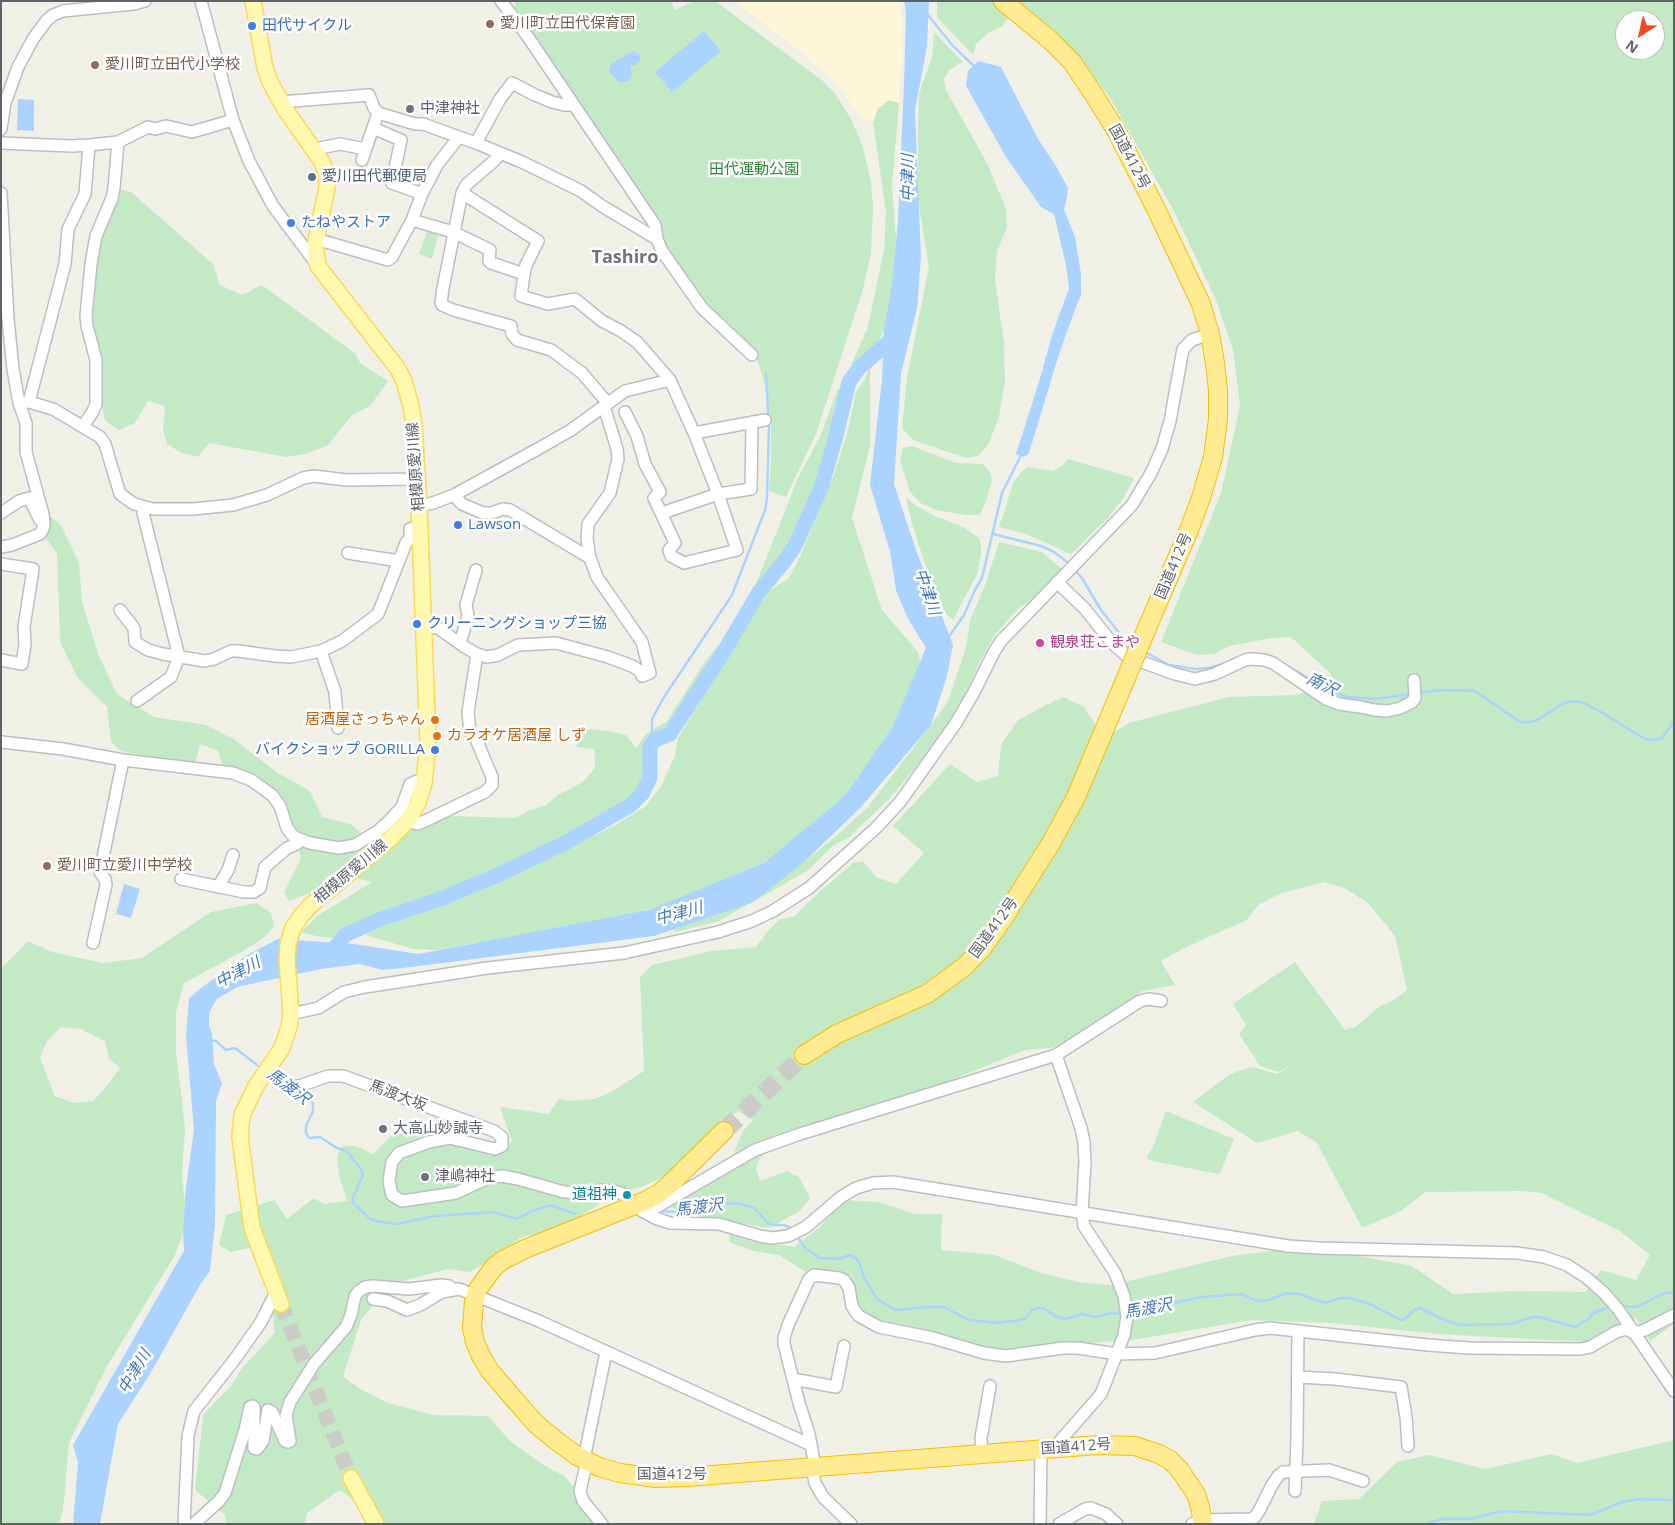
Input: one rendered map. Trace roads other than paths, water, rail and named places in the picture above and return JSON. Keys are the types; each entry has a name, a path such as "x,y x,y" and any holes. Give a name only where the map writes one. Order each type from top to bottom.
{"highway":[{"name":"国道412号","path":"804,1055 837,1034 927,994 954,976 973,958 996,930 1051,843 1076,797 1189,530 1201,498 1213,456 1218,419 1216,362 1201,304 1117,132 1096,98 1072,62 1050,40 1003,1"},
{"name":"国道412号","path":"724,1131 668,1186 645,1201 640,1209 525,1249 503,1260 486,1277 476,1296 472,1316 474,1342 490,1371 536,1424 558,1442 599,1467 620,1474 656,1478 1041,1449 1116,1444 1135,1446 1159,1454 1179,1468 1190,1483 1200,1507 1199,1522"}],"main road":[{"path":"253,1 265,68 270,82 280,102 324,166 327,183 316,239 315,252 318,266"},
{"name":"相模原愛川線","path":"291,1009 287,960 288,944 293,928 311,905 391,838 408,820 418,803 424,783 428,741 419,506 411,406 404,381 398,369 318,266"},
{"path":"278,1298 252,1228 240,1123 244,1109 284,1043 290,1027 291,1009"},
{"path":"352,1478 376,1524"}],"street":[{"path":"1,129 5,103 18,68 47,20 53,15 64,11 134,4 145,1"},
{"path":"201,1 233,120 249,161 268,198 318,266"},
{"path":"501,1 528,37 655,225 656,239 662,251 702,308 752,355"},
{"path":"476,143 500,99 512,84 535,96 552,102 564,105 572,104"},
{"path":"280,102 369,94 378,113 415,124 423,124 529,165 581,191 656,239"},
{"path":"314,151 340,144 364,154 378,113"},
{"path":"1,143 89,145 118,142 148,127 156,129 166,126 192,132 233,120"},
{"path":"373,128 401,140 392,183 422,194"},
{"path":"316,239 388,260 412,220 422,194 437,165 459,137"},
{"path":"82,426 96,404 96,360 86,326 91,264 96,236 112,198 118,142"},
{"path":"24,403 64,264 63,247 68,229 85,194 89,145"},
{"path":"424,626 438,628 477,654 490,657 518,645 556,643 608,657 636,668 642,676 650,673 642,642 597,577 590,558 587,540 588,524 610,493 618,459 605,400 582,373 551,350 517,340 512,334 512,326 453,310 441,303 453,232 462,193 467,184 500,154"},
{"path":"1,193 2,239 10,345 24,403 26,452 44,514 44,524 40,534 12,545 1,547"},
{"path":"462,193 538,241 526,265 521,296 548,304 575,299 602,322 621,331 637,342 670,380 694,433 737,550 684,563 671,556 669,550 675,543 654,498 660,492 645,464 637,436 625,412"},
{"path":"412,220 453,232 490,250 489,261 491,263 524,274"},
{"path":"291,1009 318,1008 349,991 487,968 624,953 718,932 752,921 773,911 815,883 876,828 900,802 956,724 1001,641 1127,511 1144,487 1159,457 1166,437 1183,349 1192,340 1210,334"},
{"path":"419,506 454,495 564,434 630,388 670,380"},
{"path":"24,403 53,410 100,437 105,444 120,494 129,502 146,508 168,510 233,505 267,495 303,478 314,476 346,480 417,479"},
{"path":"694,433 765,420"},
{"path":"662,513 718,494 751,490 752,422"},
{"path":"454,495 462,504 483,512 491,513 503,509 510,510 590,558"},
{"path":"1,513 19,501 29,498 44,524"},
{"path":"137,701 171,677 178,657 144,513 146,508"},
{"path":"120,610 134,628 135,642 148,650 178,657 205,661 214,660 231,651 291,657 321,651 342,641 378,614 406,543 410,538 410,529 419,526"},
{"path":"348,553 363,552 399,561"},
{"path":"1,564 32,569 24,628 25,644 22,664 1,660"},
{"path":"460,643 468,616 466,606 476,570"},
{"path":"1060,580 1112,643 1128,657 1175,674 1195,679 1215,674 1245,660 1264,660 1273,663 1326,699 1339,704 1381,710 1400,708 1412,702 1415,698 1414,680"},
{"path":"321,651 335,692 338,728"},
{"path":"408,820 417,824 425,821 485,792 492,785 492,777 476,739 470,732 468,712 477,654"},
{"path":"1,742 63,749 123,760 233,773 260,785 276,800 287,828 298,839 339,848 355,845 383,827 405,803 410,784 417,781 424,783"},
{"path":"93,943 106,885 100,872 123,760"},
{"path":"181,880 244,892 254,892 260,888 265,867 288,848 297,844 298,839"},
{"path":"218,887 228,870 233,854"},
{"path":"640,1209 655,1208 755,1150 800,1134 1056,1055 1140,1001 1149,999 1161,1001"},
{"path":"1056,1055 1077,1114 1084,1142 1082,1213 1084,1226 1115,1273 1124,1299 1127,1317 1124,1335 1101,1394 1059,1442 1059,1448"},
{"name":"馬渡大坂","path":"268,1069 293,1087 328,1076 343,1076 494,1132 502,1137 502,1146 495,1149 450,1138 429,1142 399,1153 392,1162 388,1180 392,1195 399,1200 456,1192 482,1180 502,1176 564,1192 582,1193 603,1190 618,1192 640,1209"},
{"path":"640,1209 670,1223 719,1224 772,1238 788,1236 806,1227 840,1197 856,1188 873,1183 893,1182 1288,1246 1517,1253 1544,1257 1567,1265 1594,1284 1618,1309 1674,1390"},
{"path":"851,1524 823,1496 815,1483 811,1446 784,1338 788,1324 805,1286 809,1278 814,1275 844,1280 849,1288 852,1306 855,1311 859,1316 879,1328 933,1338 998,1356 1063,1348 1078,1348 1116,1354 1155,1353 1263,1329 1428,1345 1581,1349 1590,1347 1621,1330 1654,1326 1674,1315"},
{"path":"194,1524 225,1494 245,1430 250,1407 254,1407 254,1448 257,1449 263,1441 268,1410 272,1412 285,1441 290,1441 286,1415 290,1402 314,1364 346,1327 351,1315 354,1296 358,1292 373,1286 409,1289 441,1285 449,1286 453,1289"},
{"path":"373,1299 388,1301 407,1310 442,1292 458,1289 539,1321 811,1446"},
{"path":"184,1524 188,1436 194,1411 235,1359 278,1298"},
{"path":"1295,1490 1298,1332"},
{"path":"793,1379 835,1391 844,1346"},
{"path":"602,1524 583,1501 580,1491 605,1357 608,1353"},
{"path":"1298,1377 1335,1379 1401,1387 1408,1446"},
{"path":"982,1454 981,1438 990,1386"},
{"path":"1041,1449 1040,1522 1058,1524 1085,1509 1091,1508 1106,1514 1118,1524"},
{"path":"1199,1522 1251,1519 1255,1517 1278,1476 1283,1472 1329,1470 1362,1481"}],"water":[{"name":"中津川","path":"904,1 929,1 927,47 915,110 921,257 917,308 901,374 894,484 916,550 953,645 947,676 931,725 861,807 803,863 753,902 654,936 382,970 360,964 321,969 237,987 217,999 209,1013 214,1064 222,1083 216,1101 215,1223 210,1271 200,1285 150,1374 118,1424 100,1524 73,1524 78,1463 73,1445 184,1251 183,1231 186,1187 194,1130 186,1036 189,998 249,954 278,939 354,944 418,954 649,910 764,863 845,796 893,726 926,648 907,617 896,590 890,551 870,485 882,380 884,328 892,286 898,220 906,12"},
{"path":"704,31 721,51 672,92 655,72"},
{"path":"633,51 639,54 641,60 636,65 630,66 632,74 629,81 619,82 609,71 611,64"},
{"path":"978,61 1001,67 1038,139 1068,188 1064,209 1075,237 1081,274 1081,296 1059,354 1029,453 1024,457 1016,454 1051,338 1069,288 1066,265 1054,214 1041,207 1006,157 966,86 968,71"},
{"path":"18,99 34,100 34,131 17,130"},
{"path":"124,884 140,889 131,918 116,914"}],"waterway":[{"path":"927,14 953,46 975,67"},
{"path":"330,953 345,935 381,919 443,898 498,875 567,842 631,805 642,794 650,777 650,747 655,740 670,734 723,653 759,592 795,546 821,488 849,382 859,368 890,341 900,337"},
{"path":"652,744 652,719 664,697 732,595 765,510 769,428 766,374"},
{"path":"948,638 964,615 982,578 1002,493 1021,455"},
{"name":"南沢","path":"993,534 1041,546 1054,552 1071,565"},
{"name":"南沢","path":"1074,569 1082,578 1101,610 1120,634 1134,645"},
{"name":"南沢","path":"1145,652 1169,665 1195,669 1223,664"},
{"name":"南沢","path":"1279,661 1330,691 1348,697 1375,699 1412,694"},
{"name":"南沢","path":"1417,693 1443,690 1475,691 1520,722 1531,722 1539,719 1564,703 1573,701 1584,703 1645,739 1652,740 1661,739 1674,722"},
{"name":"馬渡沢","path":"210,1040 216,1041 226,1050 235,1048 261,1068"},
{"name":"馬渡沢","path":"292,1090 313,1103 313,1111 306,1126 308,1137 320,1137 337,1148 344,1150 360,1168 363,1175 353,1197 353,1203 369,1218 397,1224 434,1216 494,1212 517,1219 532,1211 550,1205 575,1214"},
{"name":"馬渡沢","path":"659,1211 674,1212 696,1206 721,1203 741,1204 754,1208 768,1223 784,1225 792,1231"},
{"name":"馬渡沢","path":"796,1235 806,1249 820,1258 838,1259 850,1255 854,1257 859,1262 864,1278 877,1299 893,1309 944,1307 969,1320 996,1323 1026,1318 1032,1310 1038,1308 1043,1308 1055,1316 1066,1319 1081,1314 1095,1317 1111,1313 1122,1314"},
{"name":"馬渡沢","path":"1621,1306 1637,1307 1662,1294 1674,1292"},
{"name":"馬渡沢","path":"1130,1315 1155,1311 1178,1302 1202,1297 1242,1294 1256,1301 1268,1300 1288,1293 1299,1294 1325,1303 1341,1298 1351,1298 1372,1305 1401,1320 1405,1319 1414,1310 1420,1308 1449,1322 1460,1325 1511,1324 1532,1317 1540,1317 1575,1327 1587,1320 1595,1312 1611,1307"},
{"path":"1426,1524 1442,1519 1471,1519 1501,1511 1590,1515 1622,1502 1639,1499 1674,1500"}],"tunnel":[{"path":"724,1131 804,1055"},
{"path":"281,1304 351,1478"}],"place":[{"name":"愛川町立田代保育園","path":"490,24"},
{"name":"田代サイクル","path":"252,26"},
{"name":"愛川町立田代小学校","path":"95,65"},
{"name":"中津神社","path":"410,109"},
{"name":"愛川田代郵便局","path":"312,177"},
{"name":"たねやストア","path":"291,223"},
{"name":"Lawson","path":"458,525"},
{"name":"クリーニングショップ三協","path":"417,624"},
{"name":"観泉荘こまや","path":"1040,643"},
{"name":"居酒屋さっちゃん","path":"435,720"},
{"name":"カラオケ居酒屋 しず","path":"437,736"},
{"name":"バイクショップ GORILLA","path":"435,750"},
{"name":"愛川町立愛川中学校","path":"47,866"},
{"name":"大高山妙誠寺","path":"383,1129"},
{"name":"津嶋神社","path":"425,1177"},
{"name":"道祖神","path":"627,1195"}],"district":[{"name":"Tashiro","path":"625,258"}],"park label":[{"name":"田代運動公園","path":"754,170"}]}
